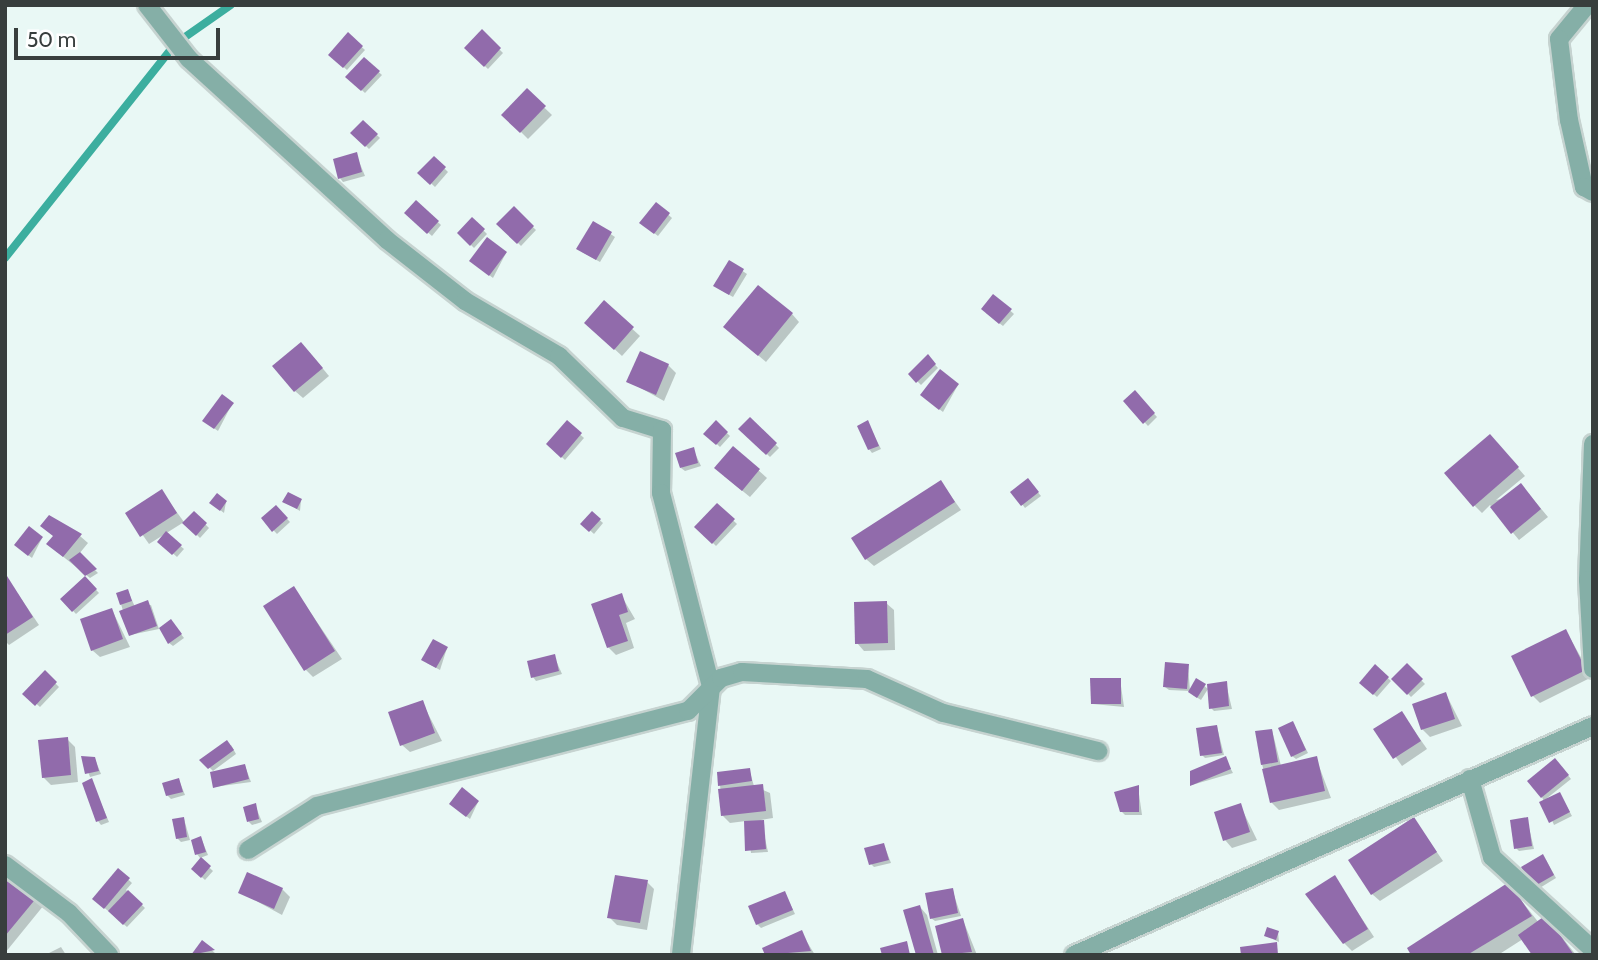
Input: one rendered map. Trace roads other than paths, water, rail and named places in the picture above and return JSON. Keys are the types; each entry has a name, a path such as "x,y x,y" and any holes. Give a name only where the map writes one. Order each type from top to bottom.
{"street":[{"path":"147,5 163,30 189,59 387,240 465,301 559,356 623,418 662,430 661,493 711,687 681,955"},
{"path":"1587,5 1559,39 1569,120 1584,187 1593,192"},
{"path":"1593,444 1588,580 1593,669"},
{"path":"248,850 317,806 688,711 711,687 742,672 839,674 867,679 943,713 1098,751"},
{"path":"1074,955 1593,726"},
{"path":"1470,779 1492,857 1593,950"},
{"path":"5,865 69,913 109,955"}],"waterway":[{"path":"5,258 175,44 231,5"}]}
